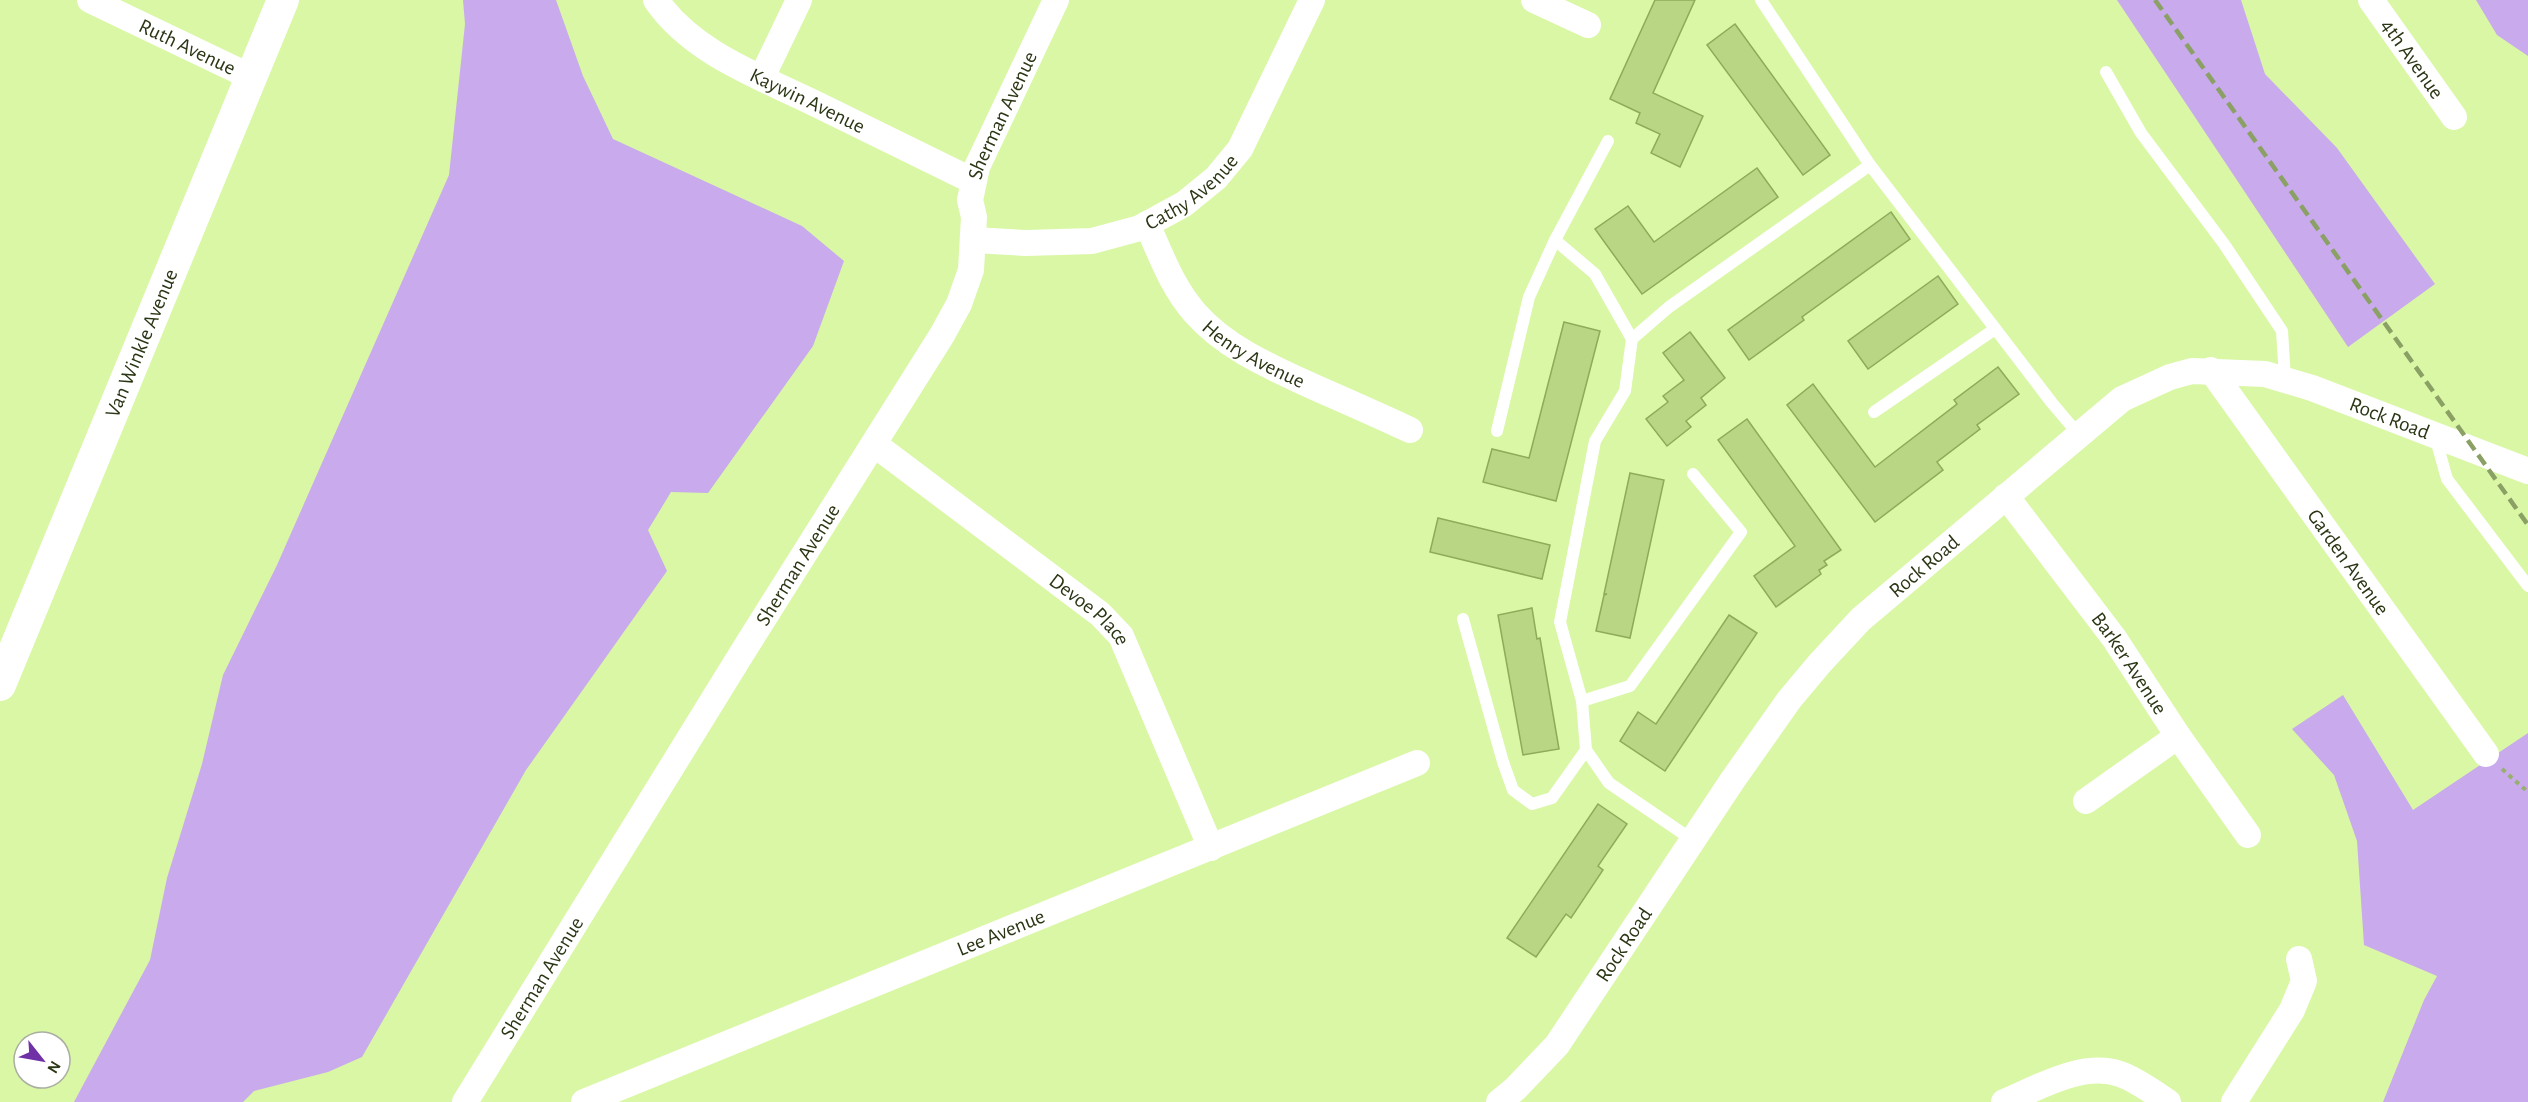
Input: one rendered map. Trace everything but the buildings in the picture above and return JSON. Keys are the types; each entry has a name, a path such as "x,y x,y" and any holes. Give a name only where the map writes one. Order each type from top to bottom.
{"street":[{"name":"Ruth Avenue","path":"90,0 251,77"},
{"name":"Van Winkle Avenue","path":"0,684 283,0"},
{"name":"Kaywin Avenue","path":"656,0 679,26 734,63 973,182"},
{"path":"762,77 799,0"},
{"name":"Sherman Avenue","path":"465,1102 959,304 971,270 974,216 970,200 977,167 1056,0"},
{"name":"Cathy Avenue","path":"974,240 1070,243 1092,241 1147,224 1184,204 1216,178 1240,149 1312,0"},
{"path":"1534,0 1588,26"},
{"name":"4th Avenue","path":"2371,0 2454,117"},
{"name":"Henry Avenue","path":"1147,224 1182,297 1195,313 1227,342 1286,374 1410,430"},
{"name":"Garden Avenue","path":"2211,370 2486,753"},
{"name":"Rock Road","path":"1499,1102 1515,1089 1557,1045 1732,782 1789,700 1820,663 1861,619 2122,399 2170,377 2192,371 2265,374 2285,378 2528,471"},
{"name":"Devoe Place","path":"874,444 1100,614 1122,636 1211,848"},
{"name":"Barker Avenue","path":"2006,496 2114,638 2178,736 2248,835"},
{"path":"2086,801 2178,736"},
{"name":"Lee Avenue","path":"584,1102 1417,763"},
{"path":"2234,1102 2292,1010 2304,981 2300,959"},
{"path":"2004,1102 2062,1078 2093,1071 2120,1074 2169,1102"}],"lane":[{"path":"1761,0 1870,165 2079,435"},
{"path":"2106,72 2141,133 2224,244 2282,331 2285,378"},
{"path":"1497,431 1529,297 1555,240 1608,141"},
{"path":"1632,339 1669,307 1870,165"},
{"path":"1555,240 1595,274 1632,339 1625,391 1595,441 1560,622 1582,701 1586,750 1609,783 1694,840"},
{"path":"1874,412 1995,329"},
{"path":"2435,435 2447,479 2528,586"},
{"path":"1582,701 1630,686 1741,532 1693,474"},
{"path":"1463,619 1513,790 1532,804 1552,798 1586,750"}],"path":[{"path":"2486,753 2528,792"}],"shaded area":[{"path":"463,0 556,0 583,76 613,139 802,226 844,261 813,346 708,493 671,492 648,530 667,571 526,770 362,1057 328,1072 254,1091 243,1102 74,1102 150,960 167,878 202,764 223,675 277,565 449,175 465,24"},
{"path":"2117,0 2241,0 2265,74 2337,148 2435,284 2348,347"},
{"path":"2476,0 2528,0 2528,56 2497,35"},
{"path":"2343,695 2413,810 2528,733 2528,1102 2383,1102 2424,1000 2437,976 2364,945 2357,841 2334,775 2292,729"}],"railway":[{"path":"2155,0 2528,525"}]}
